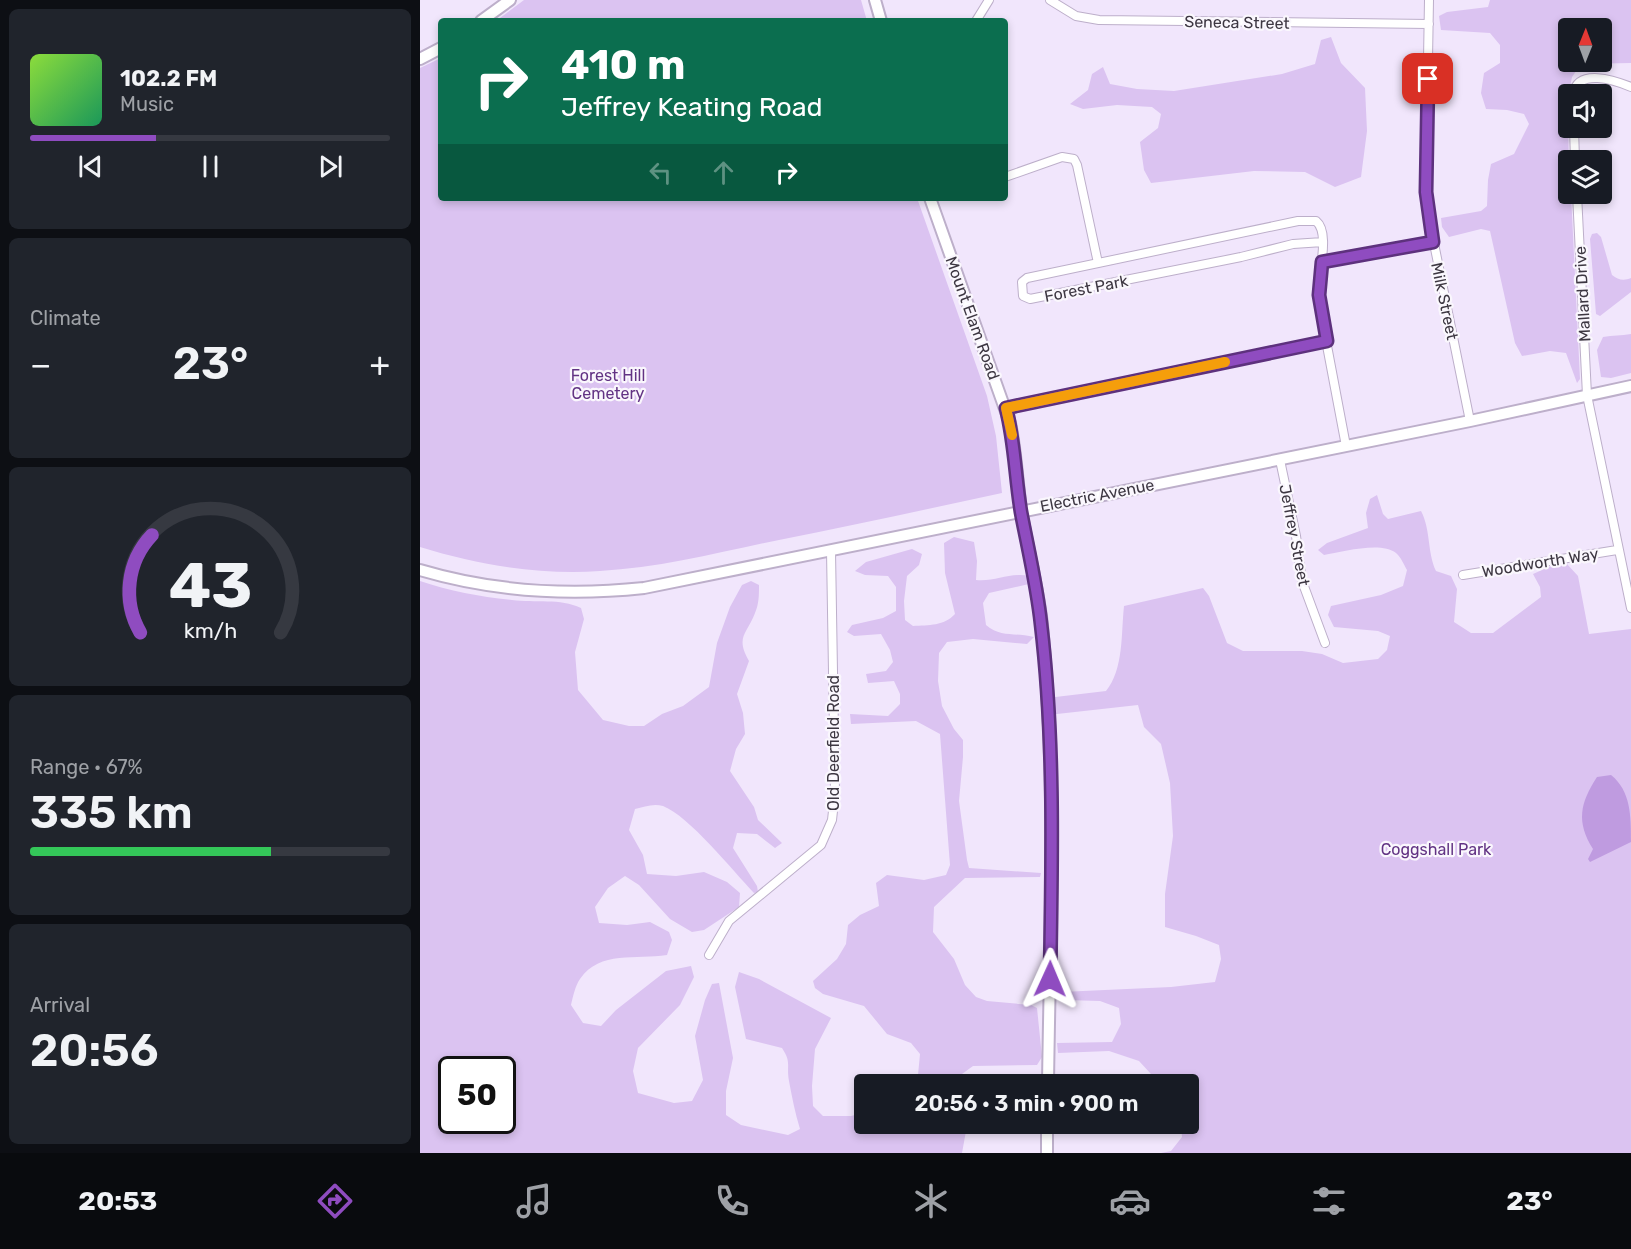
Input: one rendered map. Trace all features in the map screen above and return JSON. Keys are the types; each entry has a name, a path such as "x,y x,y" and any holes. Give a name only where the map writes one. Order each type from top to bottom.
{"main road":[{"path":"485,18 510,0"},
{"path":"875,0 880,18"},
{"path":"420,59 438,50"},
{"name":"Mount Elam Road","path":"931,201 1006,408 1015,450 1021,510 1042,625 1051,773 1052,897 1048,1074"},
{"name":"Electric Avenue","path":"420,570 467,582 541,592 597,592 673,583 1021,510 1470,422 1631,386"},
{"path":"1047,1134 1047,1153"}],"street":[{"path":"978,18 989,0"},
{"name":"Seneca Street","path":"1050,0 1076,16 1099,20 1429,24"},
{"name":"Milk Street","path":"1429,0 1426,180 1428,217 1470,422"},
{"path":"1578,84 1584,80 1598,79 1611,80 1631,87"},
{"path":"1008,176 1062,157 1072,157 1077,165 1098,263"},
{"name":"Mallard Drive","path":"1577,204 1587,395 1617,550 1631,608"},
{"name":"Forest Park","path":"1311,219 1319,222 1323,242 1293,244 1030,299 1024,297 1022,293 1021,284 1025,279 1298,221 1311,219"},
{"path":"1323,242 1319,295 1346,446"},
{"path":"1322,262 1433,242"},
{"path":"1006,408 1327,341"},
{"name":"Jeffrey Street","path":"1280,460 1296,536 1302,581 1326,643"},
{"name":"Woodworth Way","path":"1462,575 1617,550"},
{"name":"Old Deerfield Road","path":"709,955 729,921 819,847 831,825 835,800 831,551"}],"green space":[{"path":"524,0 861,0 866,18 500,18"},
{"path":"1490,0 1631,0 1631,63 1612,63 1612,18 1558,18 1558,72 1575,72 1571,84 1558,84 1558,138 1568,138 1569,150 1558,150 1558,204 1571,204 1580,379 1577,383 1566,353 1550,351 1522,356 1515,343 1490,231 1481,229 1449,237 1442,227 1441,218 1481,211 1487,206 1491,164 1514,154 1529,124 1524,114 1486,109 1481,93 1484,73 1500,63 1500,45 1490,33 1441,30 1439,16 1447,12 1488,7"},
{"path":"1331,37 1341,63 1365,88 1367,131 1361,177 1335,187 1305,172 1254,171 1151,183 1144,170 1140,142 1158,128 1161,114 1152,107 1117,105 1083,109 1070,104 1088,90 1092,74 1103,67 1110,84 1137,89 1174,91 1282,74 1315,64 1321,40"},
{"name":"Forest Hill Cemetery","path":"438,59 438,201 918,201 987,396 996,436 1002,493 645,567 577,572 532,570 486,564 420,547 420,68"},
{"path":"1597,233 1601,237 1612,275 1621,280 1631,278 1631,292 1600,316 1596,314 1590,239 1592,234"},
{"path":"1631,334 1631,373 1611,378 1601,377 1597,350 1603,337"},
{"name":"Coggshall Park","path":"1377,495 1383,514 1388,519 1421,511 1436,571 1451,576 1457,589 1454,622 1471,633 1493,633 1541,597 1540,587 1533,574 1551,566 1567,564 1578,576 1589,634 1631,629 1631,1153 1161,1153 1171,1151 1182,1137 1182,1134 1199,1134 1199,1074 1151,1074 1139,1061 1109,1051 1058,1053 1057,1043 1112,1042 1121,1024 1119,1008 1100,1001 1065,1000 1061,992 1171,987 1215,982 1221,959 1219,945 1165,927 1165,894 1173,836 1170,783 1161,744 1144,727 1138,705 1048,715 1047,698 1106,691 1119,662 1124,606 1203,588 1209,596 1227,643 1243,651 1302,651 1322,654 1343,663 1378,659 1387,650 1390,636 1378,631 1334,627 1328,615 1331,606 1381,595 1403,586 1407,570 1396,553 1381,548 1361,548 1324,555 1318,550 1327,543 1368,528 1366,513 1370,499"},
{"path":"954,537 974,542 977,561 976,580 1016,575 1029,576 1029,584 989,593 983,603 986,625 992,629 997,632 1034,637 1027,644 973,639 947,642 939,653 938,681 942,706 954,729 963,740 959,801 969,868 1041,873 1040,877 965,878 934,907 933,932 954,959 965,985 976,997 987,1001 1031,1005 1037,1008 1042,1057 1037,1065 973,1066 962,1074 918,1074 920,1054 911,1043 887,1034 864,1006 823,994 815,988 813,981 837,959 846,944 848,925 860,915 879,906 876,883 887,875 924,880 946,875 950,865 940,734 916,721 851,724 850,714 888,716 900,704 900,694 894,681 868,683 866,674 886,671 893,662 890,650 881,634 854,636 847,632 852,625 883,618 896,611 896,587 888,576 865,575 855,571 866,562 912,549 922,554 919,565 907,576 904,601 905,620 913,626 936,624 951,618 955,614 945,573 944,543"},
{"path":"420,581 500,599 556,602 581,608 584,619 575,652 578,690 603,720 629,726 644,726 662,714 683,706 709,687 717,643 730,607 742,585 751,581 759,585 756,610 743,641 749,661 737,694 743,713 745,734 736,749 730,771 754,807 758,820 782,843 775,848 757,834 737,833 733,848 757,886 758,892 754,893 698,832 674,812 656,805 635,809 629,830 643,855 647,874 676,876 704,872 727,882 740,893 739,907 704,930 692,932 670,919 639,885 625,876 608,888 595,907 599,923 627,925 650,922 669,932 672,940 667,955 619,958 598,964 580,979 571,1005 583,1023 601,1026 616,1010 666,971 691,966 694,977 680,1005 638,1048 633,1071 638,1093 674,1103 692,1101 703,1080 695,1036 712,984 719,983 733,1058 726,1091 726,1115 741,1125 788,1135 800,1129 788,1076 787,1057 782,1048 746,1039 735,987 739,972 759,979 831,1018 815,1049 813,1106 823,1116 854,1115 854,1134 965,1134 962,1153 420,1153"}],"shaded area":[{"path":"1611,775 1618,781 1626,796 1630,814 1631,842 1590,862 1588,859 1593,849 1582,821 1584,804 1597,777"}],"slow traffic":[{"path":"1012,435 1006,408 1225,362"}],"route":[{"path":"1050,979 1051,773 1042,625 1021,510 1015,450 1006,408 1327,341 1319,295 1322,262 1433,242 1426,192 1428,79"}]}
